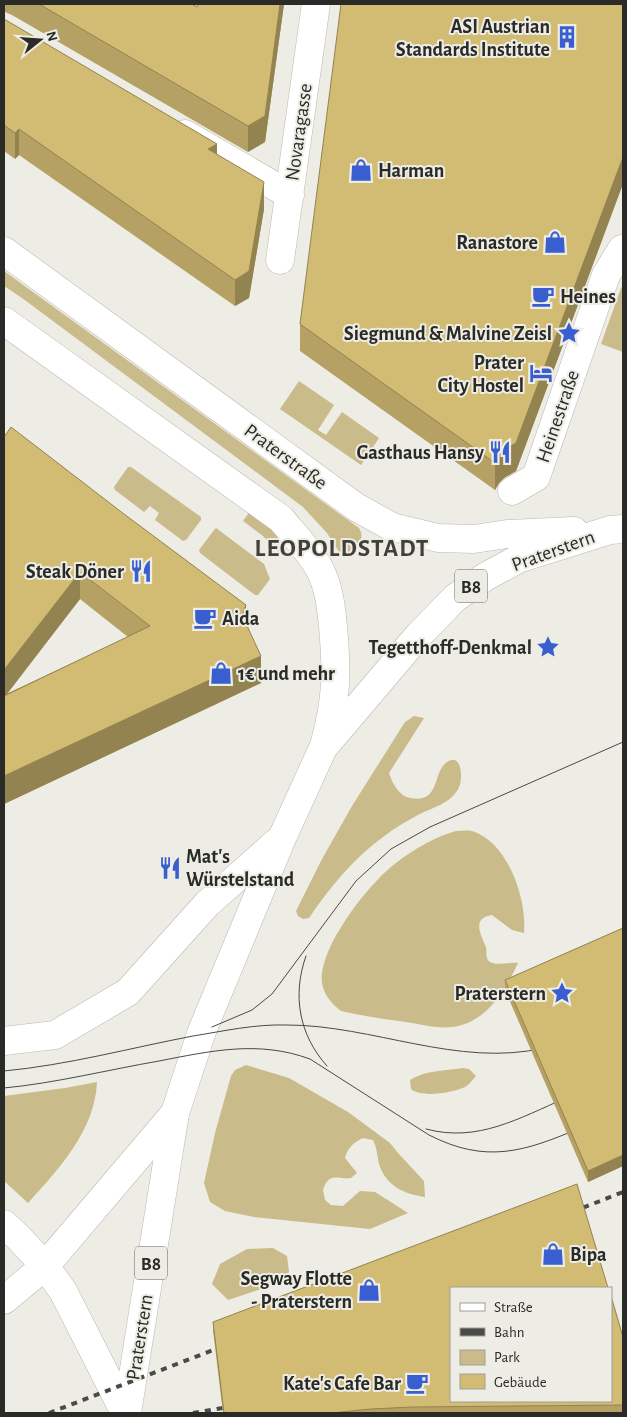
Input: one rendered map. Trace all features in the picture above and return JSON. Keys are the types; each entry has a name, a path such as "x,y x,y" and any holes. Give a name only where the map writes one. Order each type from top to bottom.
{"main road":[{"name":"Novaragasse","path":"280,260 316,4"},
{"path":"164,121 290,195"},
{"name":"Heinestraße","path":"512,490 536,477 606,275 623,250"},
{"name":"Praterstraße","path":"4,252 356,507 392,527 438,538 474,539 507,534 617,529"},
{"path":"4,321 282,518 314,561 325,582 331,606 336,670 332,718 323,748"},
{"name":"Praterstern","path":"126,1413 175,1113 202,1030 282,838 323,748 418,636 455,598 485,577 518,559 617,529"},
{"name":"B8","path":"4,1041 55,1034 128,992 207,904 282,838"},
{"name":"Praterstern","path":"4,1300 45,1266 175,1113"},
{"name":"B8","path":"4,1224 45,1266 63,1291 126,1413"}],"green space":[{"path":"4,271 359,528 361,541 357,550 349,556 341,555 327,533 303,507 4,286"},
{"path":"623,286 623,352 601,344"},
{"path":"299,381 334,405 318,430 326,435 342,412 379,438 361,465 280,409"},
{"path":"128,467 131,467 201,517 201,520 186,540 183,541 155,520 159,513 150,506 144,512 115,490 114,487"},
{"path":"250,511 290,544 280,553 263,536 243,521"},
{"path":"216,528 264,564 270,579 258,595 255,595 200,553 199,550"},
{"path":"414,716 424,718 389,773 394,785 406,797 420,799 427,796 431,792 442,767 452,760 458,763 461,773 456,793 446,802 403,823 372,845 343,874 309,918 303,919 298,916 296,911 322,859 352,806 405,722"},
{"path":"456,831 472,831 485,837 496,847 513,873 522,904 524,933 512,930 492,915 482,920 479,928 486,947 488,961 496,964 518,963 507,984 493,1004 484,1012 475,1019 452,1027 429,1026 341,1011 326,995 322,983 323,969 328,952 347,917 372,885 396,863 425,844"},
{"path":"246,1065 289,1078 348,1112 390,1143 424,1181 425,1197 410,1194 391,1183 382,1172 373,1140 363,1138 351,1146 345,1158 357,1173 351,1178 331,1178 328,1180 323,1190 325,1200 331,1205 343,1206 360,1191 375,1192 408,1213 370,1229 254,1217 225,1211 210,1202 204,1183 215,1133 231,1076 235,1070"},
{"path":"463,1068 469,1069 476,1076 465,1087 437,1094 415,1092 411,1089 410,1080 416,1077"},
{"path":"97,1082 95,1100 90,1116 73,1148 28,1203 4,1181 4,1096"},
{"path":"273,1248 287,1256 289,1272 279,1283 228,1300 212,1284 220,1264 247,1249"}],"building":[{"path":"39,4 192,4 197,7 198,4 280,4 265,116 248,126"},
{"path":"341,4 623,4 623,157 516,443 504,450 495,463 300,324"},
{"path":"4,19 217,144 208,149 264,182 249,271 235,280 19,129 15,133 4,125"},
{"path":"11,427 246,605 242,615 261,656 4,776 4,696 150,626 80,572 4,670 4,437"},
{"path":"623,928 623,1155 588,1171 505,980"},
{"path":"577,1184 608,1287 450,1287 450,1402 612,1402 612,1299 623,1337 623,1405 412,1407 331,1413 224,1413 213,1322"}],"tram line":[{"path":"212,1027 252,1010 272,994 356,881 391,849 430,827 623,742"},
{"path":"306,956 299,985 301,1014 304,1028 310,1041 317,1054 327,1066"},
{"path":"4,1071 75,1060 216,1032 275,1025 351,1031 448,1050 480,1053 512,1053 544,1048"},
{"path":"4,1088 62,1080 216,1051 235,1049 272,1050 310,1059 429,1135 469,1150 487,1152 523,1148 580,1128"},
{"path":"426,1129 445,1133 481,1131 515,1120 566,1098"}],"railway":[{"path":"572,1212 623,1192"},
{"path":"49,1413 229,1344"},
{"path":"193,1413 235,1406"}],"place":[{"name":"ASI Austrian Standards Institute","path":"567,37"},
{"name":"Harman","path":"361,170"},
{"name":"Ranastore","path":"555,242"},
{"name":"Heines","path":"543,296"},
{"name":"Siegmund & Malvine Zeisl","path":"569,333"},
{"name":"Prater City Hostel","path":"541,373"},
{"name":"Gasthaus Hansy","path":"500,452"},
{"name":"Steak Döner","path":"141,571"},
{"name":"Aida","path":"205,618"},
{"name":"Tegetthoff-Denkmal","path":"548,647"},
{"name":"1€ und mehr","path":"221,673"},
{"name":"Mat's Würstelstand","path":"170,868"},
{"name":"Praterstern","path":"562,993"},
{"name":"Bipa","path":"553,1254"},
{"name":"Segway Flotte - Praterstern","path":"369,1290"},
{"name":"Kate's Cafe Bar","path":"417,1383"}],"district":[{"name":"LEOPOLDSTADT","path":"342,547"}]}
